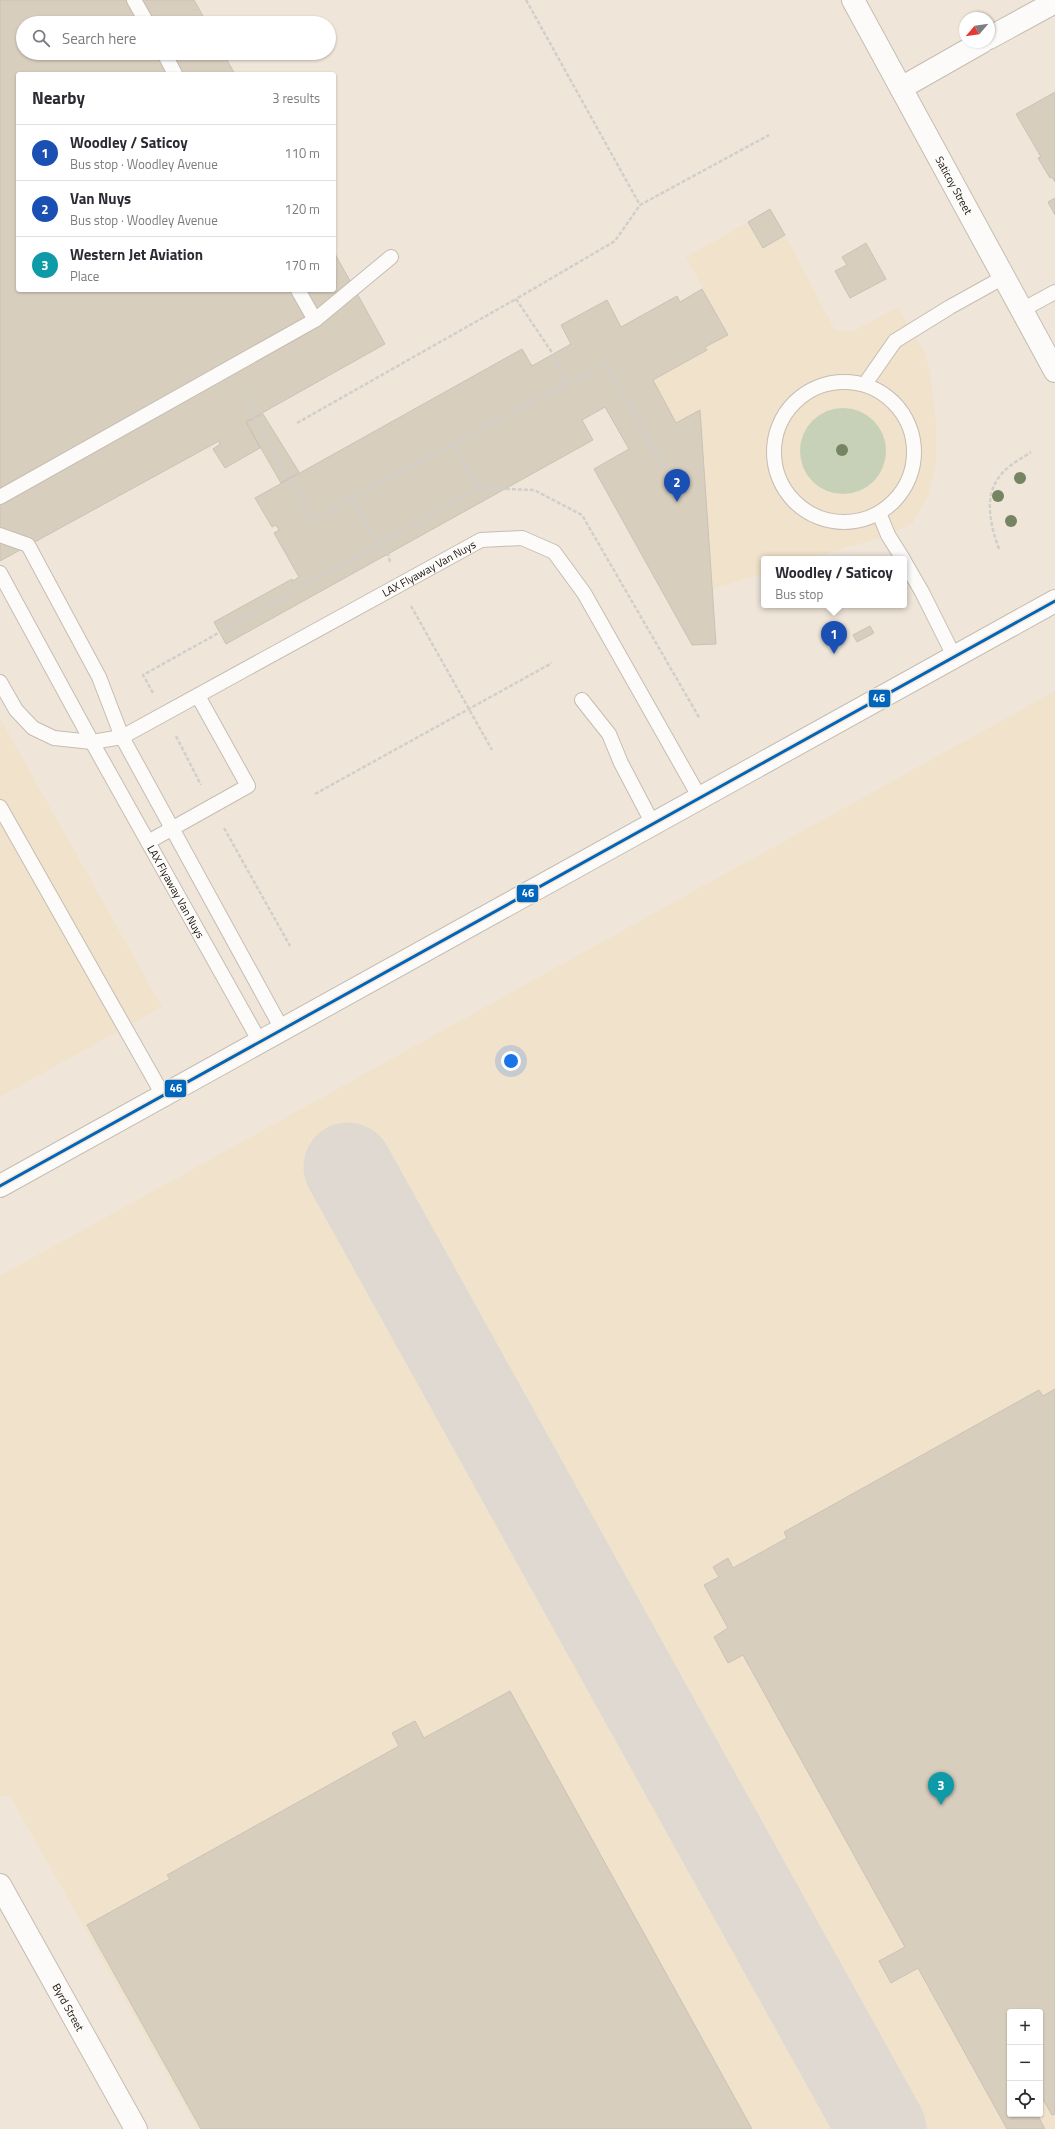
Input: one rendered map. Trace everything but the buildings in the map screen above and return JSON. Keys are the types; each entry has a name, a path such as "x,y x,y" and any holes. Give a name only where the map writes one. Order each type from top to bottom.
{"main road":[{"name":"Saticoy Street","path":"853,0 1055,371"},
{"path":"995,35 1055,2"},
{"path":"900,88 971,48"},
{"path":"0,1186 955,658 1055,601"},
{"name":"Byrd Street","path":"0,1885 136,2129"}],"lane":[{"path":"134,0 143,16"},
{"path":"168,60 175,72"},
{"path":"0,497 315,320 391,257"},
{"path":"865,384 895,341 950,306 1004,277"},
{"path":"299,292 315,320"},
{"path":"1022,310 1055,292"},
{"path":"841,381 865,384 886,395 903,413 913,435 914,459 909,480 897,499 879,513 859,521 836,522 815,515 796,503 783,485 775,464 775,442 783,418 797,399 817,386 841,381"},
{"path":"879,513 888,535 901,556"},
{"path":"0,535 28,545 99,677 122,737 282,1029"},
{"name":"LAX Flyaway Van Nuys","path":"92,742 122,737 481,540 522,538 554,552 584,593 700,798"},
{"path":"907,567 922,592 955,658"},
{"name":"LAX Flyaway Van Nuys","path":"0,573 92,742 260,1042"},
{"path":"0,682 16,710 33,728 54,738 92,742"},
{"path":"148,842 248,786 198,696"},
{"path":"582,700 609,734 621,763 654,824"},
{"path":"0,807 163,1095"}],"path":[{"path":"526,0 640,205"},
{"path":"297,424 516,299 615,240 640,205 769,135"},
{"path":"516,299 552,354 566,384"},
{"path":"232,367 252,405 254,417 313,521 351,498 606,363 662,465 689,482"},
{"path":"454,444 479,488"},
{"path":"999,549 991,526 989,502 996,481 1009,466 1031,452"},
{"path":"351,498 378,545 388,554 400,585 492,750"},
{"path":"315,794 552,663"}],"shaded area":[{"path":"748,222 763,248 785,235 835,330 853,331 898,307 925,352 931,378 936,423 936,462 928,496 913,523 888,535 819,556 761,556 761,574 712,589 676,423 653,380 707,350 705,347 728,335 686,257"},
{"path":"1055,691 1055,2129 198,2129 10,1796 0,1796 0,1276"},
{"path":"0,718 162,1007 0,1097"}],"green space":[{"path":"843,408 859,411 867,415 879,427 883,435 886,451 883,467 879,475 867,487 859,491 843,494 827,491 819,487 807,475 803,467 800,451 803,435 807,427 819,415 827,411"}],"taxiway":[{"path":"348,1167 882,2129"}],"transit line":[{"name":"46","path":"0,1186 1055,601"}],"place":[{"name":"Van Nuys","path":"677,502"},
{"name":"Woodley / Saticoy","path":"834,654"},
{"name":"Western Jet Aviation","path":"941,1805"}]}
